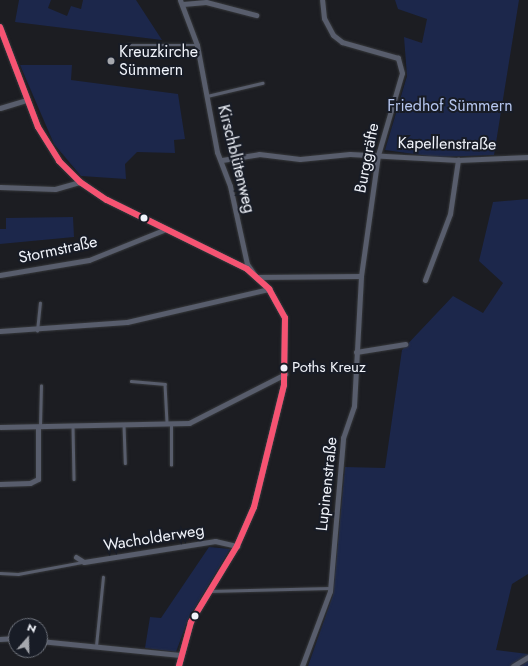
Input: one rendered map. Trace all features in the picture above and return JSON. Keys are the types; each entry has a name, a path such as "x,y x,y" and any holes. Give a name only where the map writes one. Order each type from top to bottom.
{"street":[{"name":"Burggräfte","path":"322,0 324,18 333,35 342,42 398,58 402,64 378,155 361,276"},
{"path":"182,2 206,2 256,15"},
{"name":"Kirschblütenweg","path":"182,2 197,45 207,96 248,264 256,277"},
{"path":"0,27 27,100 52,152 80,182 256,277 268,289 285,318 285,374 254,507 237,546 208,591 191,622 180,656 179,666"},
{"path":"0,108 27,100"},
{"name":"Kapellenstraße","path":"222,160 259,154 300,159 378,155 458,160 528,157"},
{"path":"425,280 450,214 458,160"},
{"path":"0,187 55,189 80,182"},
{"name":"Stormstraße","path":"0,275 89,260 166,229"},
{"path":"256,277 361,276"},
{"name":"Lupinenstraße","path":"302,666 330,588 343,438 354,406 361,276"},
{"path":"0,331 37,331 127,322 268,289"},
{"path":"356,352 405,344"},
{"path":"0,427 189,424 285,374"},
{"path":"0,484 30,483 38,479 39,427"},
{"name":"Wacholderweg","path":"76,557 84,562 215,541 237,546"},
{"path":"48,642 180,656"},
{"path":"513,666 528,657"}],"lane":[{"path":"128,45 197,45"},
{"path":"207,96 262,83"},
{"path":"37,331 40,303"},
{"path":"131,381 165,384 169,424 170,465"},
{"path":"39,427 41,386"},
{"path":"124,425 125,463"},
{"path":"73,426 74,479"},
{"path":"0,573 18,574 84,562"},
{"path":"96,647 103,577"},
{"path":"208,591 228,594 330,588"}],"green space":[{"path":"19,0 51,0 48,8 67,16 71,6 81,9 83,0 136,0 162,40 15,22"},
{"name":"Friedhof Sümmern","path":"395,0 519,0 494,155 436,157 385,150 407,76 404,37 422,43 427,19 398,9"},
{"path":"20,65 72,65 71,80 178,94 185,139 174,140 175,153 137,152 125,164 126,179 81,176 54,144"},
{"path":"528,199 528,574 512,584 496,650 528,654 528,666 308,666 333,595 345,467 385,468 402,350 453,296 483,313 503,283 479,261 493,202"},
{"path":"73,217 74,237 0,244 0,229 6,229 6,218"},
{"path":"209,547 230,549 188,619 176,652 145,648 150,617 161,618"}],"transit line":[{"path":"0,27 38,127 59,161 80,182 107,200 247,269 269,289 285,318 284,385 254,507 237,546 191,622 179,666"}],"place":[{"name":"Kreuzkirche Sümmern","path":"111,61"},
{"name":"Poths Kreuz","path":"284,368"}]}
